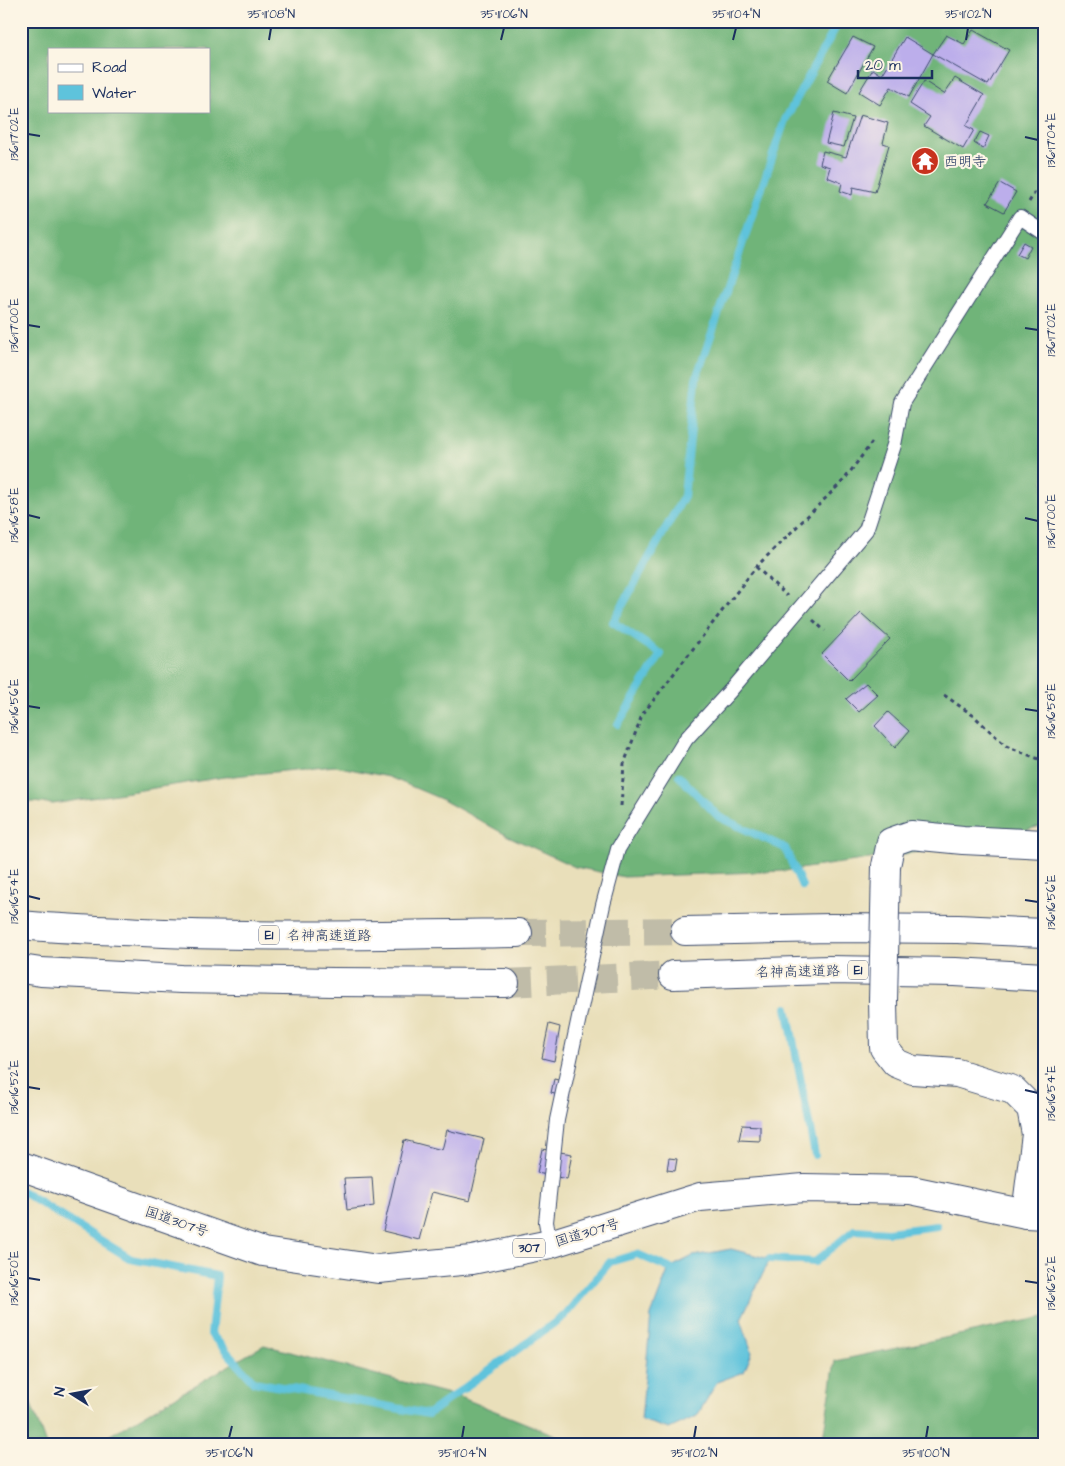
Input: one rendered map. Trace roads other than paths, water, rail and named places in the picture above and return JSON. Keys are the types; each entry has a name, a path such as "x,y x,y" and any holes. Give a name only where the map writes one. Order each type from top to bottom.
{"main road":[{"path":"1035,1215 1036,1134 1031,1108 1013,1090 957,1073 913,1070 896,1064 884,1048 883,1001 886,866 891,842 911,836 1044,844"},
{"name":"名神高速道路","path":"21,925 45,928 184,934 334,936 518,933"},
{"path":"685,931 938,928 1044,933"},
{"path":"21,970 181,979 505,983"},
{"name":"名神高速道路","path":"673,975 829,970 955,972 1044,977"},
{"name":"国道307号","path":"21,1166 263,1252 378,1269 472,1260 550,1244 700,1197 804,1188 911,1190 1035,1215"}],"lane":[{"path":"550,1244 546,1222 557,1120 603,906 618,850 686,739 866,530 894,445 902,403 1020,217 1044,233"}],"water":[{"path":"731,1249 770,1259 741,1319 752,1353 744,1372 717,1382 697,1416 669,1429 641,1420 651,1315 669,1268 693,1256"}],"waterway":[{"path":"618,724 661,654 613,622 684,496 696,379 785,120 839,21"},
{"path":"679,776 719,817 785,848 802,886"},
{"path":"787,1008 815,1155"},
{"path":"21,1191 131,1259 217,1276 211,1334 254,1382 428,1414 564,1316 610,1262 637,1254 669,1268"},
{"path":"770,1259 815,1262 854,1230 888,1232 937,1226"}],"tunnel":[{"path":"518,933 685,931"},
{"path":"505,983 673,975"}],"place":[{"name":"西明寺","path":"925,161"}]}
